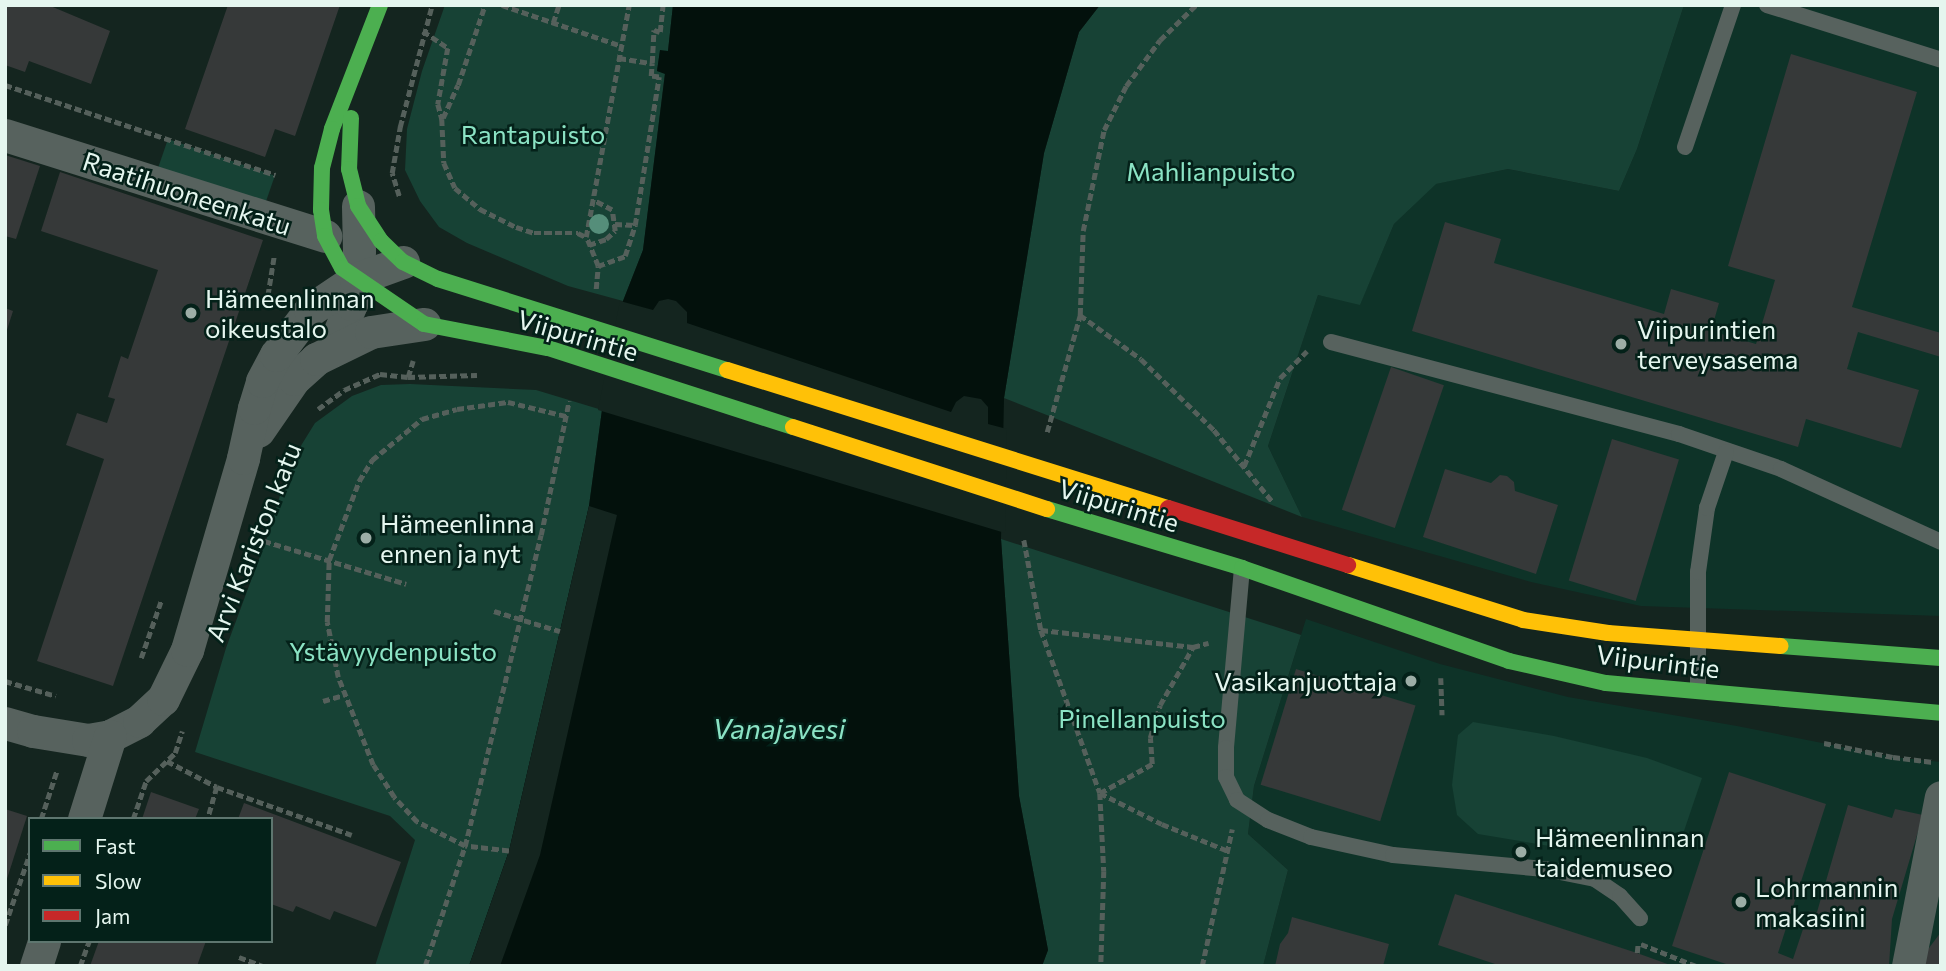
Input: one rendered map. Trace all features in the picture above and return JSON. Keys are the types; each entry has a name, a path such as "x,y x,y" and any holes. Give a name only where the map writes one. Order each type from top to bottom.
{"main road":[{"name":"Arvi Kariston katu","path":"325,236 321,210 322,168 332,129 380,5"},
{"name":"Arvi Kariston katu","path":"359,64 349,129 349,169 358,206 381,241 402,262"},
{"name":"Viipurintie","path":"325,236 342,268 424,324 548,348 1073,518 1242,568 1509,661 1606,683 1941,713"},
{"name":"Viipurintie","path":"402,262 438,279 1523,620 1608,633 1941,659"}],"street":[{"name":"Raatihuoneenkatu","path":"5,135 325,236 358,206"},
{"name":"Arvi Kariston katu","path":"332,350 351,304 356,279 359,251 358,206"},
{"name":"Arvi Kariston katu","path":"310,310 324,265 325,236"},
{"name":"Arvi Kariston katu","path":"110,736 139,721 163,699 178,672 243,458 262,381 310,310 356,279 402,262"},
{"name":"Arvi Kariston katu","path":"243,458 266,417 293,379 316,359 371,332 424,324"},
{"path":"5,723 64,738 88,740 110,736 85,817"},
{"path":"1908,966 1941,797"},
{"path":"36,966 43,943"}],"lane":[{"path":"1685,147 1732,5"},
{"path":"1768,5 1941,60"},
{"path":"1331,342 1679,434 1781,469 1941,542"},
{"path":"1698,691 1698,572 1705,521 1726,452"},
{"path":"1253,537 1242,568 1226,748 1226,777 1237,800 1268,820 1311,837 1415,858 1545,869 1595,879 1620,896 1640,918"}],"path":[{"path":"392,173 423,31 432,5"},
{"path":"442,119 458,85 485,5"},
{"path":"502,5 622,46"},
{"path":"553,23 559,5"},
{"path":"595,294 598,266 586,237 629,5"},
{"path":"598,266 625,256 635,225 659,77 651,76 654,30 660,32 663,5"},
{"path":"1044,440 1080,315 1083,231 1104,131 1126,86 1160,40 1196,5"},
{"path":"423,31 448,48 438,104 442,119 446,172 466,198 480,209 534,233 578,233 586,237"},
{"path":"619,58 652,63"},
{"name":"Raatihuoneenkatu","path":"5,85 275,175"},
{"path":"589,245 611,236 615,224 612,210 593,200"},
{"path":"615,224 635,225"},
{"path":"263,315 268,302 270,268 277,247"},
{"path":"1080,315 1141,359 1214,430 1277,506"},
{"name":"Arvi Kariston katu","path":"311,417 344,390 380,374 408,377 424,324"},
{"path":"1244,466 1280,378 1303,352 1331,342"},
{"path":"425,966 465,846 518,618 541,535 569,401"},
{"path":"509,851 465,846 418,822 394,797 373,765 344,695 327,622 329,560 359,481 372,460 422,419 457,409 509,402 566,416"},
{"name":"Arvi Kariston katu","path":"255,524 249,537 329,560"},
{"path":"1024,539 1041,630 1100,793 1104,871 1101,966"},
{"path":"329,560 406,584"},
{"path":"138,666 166,587"},
{"path":"494,611 560,631"},
{"path":"1041,630 1193,647 1234,637"},
{"path":"1100,793 1152,764 1150,737 1160,705 1193,647"},
{"path":"1440,664 1442,715"},
{"path":"5,681 63,699"},
{"path":"323,701 344,695"},
{"path":"134,817 146,781 175,753 186,722"},
{"path":"1822,743 1893,757 1941,762"},
{"path":"167,761 217,787 352,835"},
{"path":"209,817 217,787"},
{"path":"1100,793 1162,824 1228,851"},
{"path":"1202,966 1237,800"},
{"path":"5,925 28,859"},
{"path":"80,966 88,943"},
{"path":"1638,943 1696,966"},
{"path":"239,957 262,966"}],"shaded area":[{"name":"Viipurintien terveysasema","path":"1684,5 1941,5 1941,616 1641,606 1531,582 1302,517 1268,446 1318,295 1360,304 1394,224 1435,184 1508,169 1619,191 1637,149"},
{"path":"1306,619 1440,664 1568,697 1737,726 1893,757 1941,762 1941,966 1263,966 1288,870 1248,834 1254,786"}],"green space":[{"name":"Rantapuisto","path":"445,5 673,5 668,51 660,51 657,71 665,73 643,250 623,301 568,286 467,243 439,227 420,201 405,170 407,129 422,71"},
{"name":"Mahlianpuisto","path":"1100,5 1684,5 1637,149 1619,191 1508,169 1436,184 1394,224 1360,305 1318,295 1268,446 1302,517 1004,398 1044,153 1079,32"},
{"path":"168,139 275,176 260,218 153,182"},
{"name":"Ystävyydenpuisto","path":"381,385 536,390 602,410 589,506 509,851 469,966 375,966 415,840 390,816 195,752 226,648 269,532 287,472 302,444 315,423 352,396"},
{"name":"Pinellanpuisto","path":"1001,539 1301,635 1254,786 1248,834 1288,870 1263,966 1042,966 1048,950 1019,796"},
{"path":"1473,722 1554,736 1647,758 1702,778 1684,831 1622,843 1555,847 1478,834 1457,815 1452,785 1458,735"}],"water":[{"name":"Vanajavesi","path":"673,5 1100,5 1079,32 1044,153 1004,398 1001,539 1019,796 1048,950 1042,966 469,966 509,851 589,506 602,410 623,301 643,250 665,74 657,71 660,50 668,51"}],"pier":[{"path":"620,301 653,310 659,301 676,301 687,312 687,323 951,412 956,402 964,396 981,399 988,407 988,424 1007,429 1005,533 598,410"},
{"path":"589,506 617,515 540,855 500,966 469,966 509,851"}],"building":[{"path":"5,5 48,5 110,31 91,84 29,61 25,72 5,65"},
{"path":"228,5 340,5 295,136 275,129 265,157 185,129"},
{"path":"1791,54 1917,92 1852,307 1941,333 1941,357 1858,332 1847,369 1919,390 1901,448 1806,419 1798,447 1412,331 1445,222 1501,239 1494,263 1664,314 1671,289 1719,303 1711,331 1756,344 1775,280 1728,266"},
{"path":"5,155 40,166 16,239 5,236"},
{"name":"Hämeenlinnan oikeustalo","path":"60,172 263,240 113,686 37,661 104,459 66,445 77,413 107,423 115,399 108,397 121,356 128,359 158,270 41,231"},
{"path":"5,308 13,311 6,333 5,332"},
{"path":"1391,367 1444,385 1395,528 1342,510"},
{"path":"1612,439 1679,459 1636,601 1569,581"},
{"path":"1445,469 1491,483 1500,475 1507,476 1514,482 1515,491 1558,505 1536,574 1423,537"},
{"path":"1296,669 1416,706 1380,821 1261,785"},
{"path":"1729,772 1826,804 1778,953 1793,959 1809,911 1817,912 1848,805 1892,818 1895,809 1923,815 1892,919 1889,966 1732,966 1672,946"},
{"path":"151,792 199,809 196,817 143,817"},
{"path":"244,803 401,862 376,927 334,911 330,920 296,906 293,912 273,905 273,817 239,817"},
{"path":"5,809 27,816 6,882 5,882"},
{"path":"1455,894 1673,966 1501,966 1438,945"},
{"path":"1292,917 1389,944 1383,966 1275,966 1280,944 1288,933"},
{"path":"1941,932 1941,966 1923,966 1923,956"},
{"path":"98,943 205,943 197,966 90,966"}],"traffic: fast":[{"path":"380,5 332,129 322,168 321,210 325,236 342,268 424,324 548,348 793,427"},
{"path":"351,118 349,169 358,206 381,241 403,262 438,279 727,370"},
{"path":"1047,509 1242,568 1509,661 1606,683 1941,713"},
{"path":"1781,646 1941,658"}],"traffic: slow":[{"path":"727,370 1168,508"},
{"path":"793,427 1047,509"},
{"path":"1348,565 1523,620 1608,633 1781,646"}],"traffic: jam":[{"path":"1168,508 1348,565"}],"place":[{"name":"Hämeenlinnan oikeustalo","path":"191,313"},
{"name":"Viipurintien terveysasema","path":"1621,344"},
{"name":"Hämeenlinna ennen ja nyt","path":"366,538"},
{"name":"Vasikanjuottaja","path":"1411,681"},
{"name":"Hämeenlinnan taidemuseo","path":"1521,852"},
{"name":"Lohrmannin makasiini","path":"1741,902"}]}
